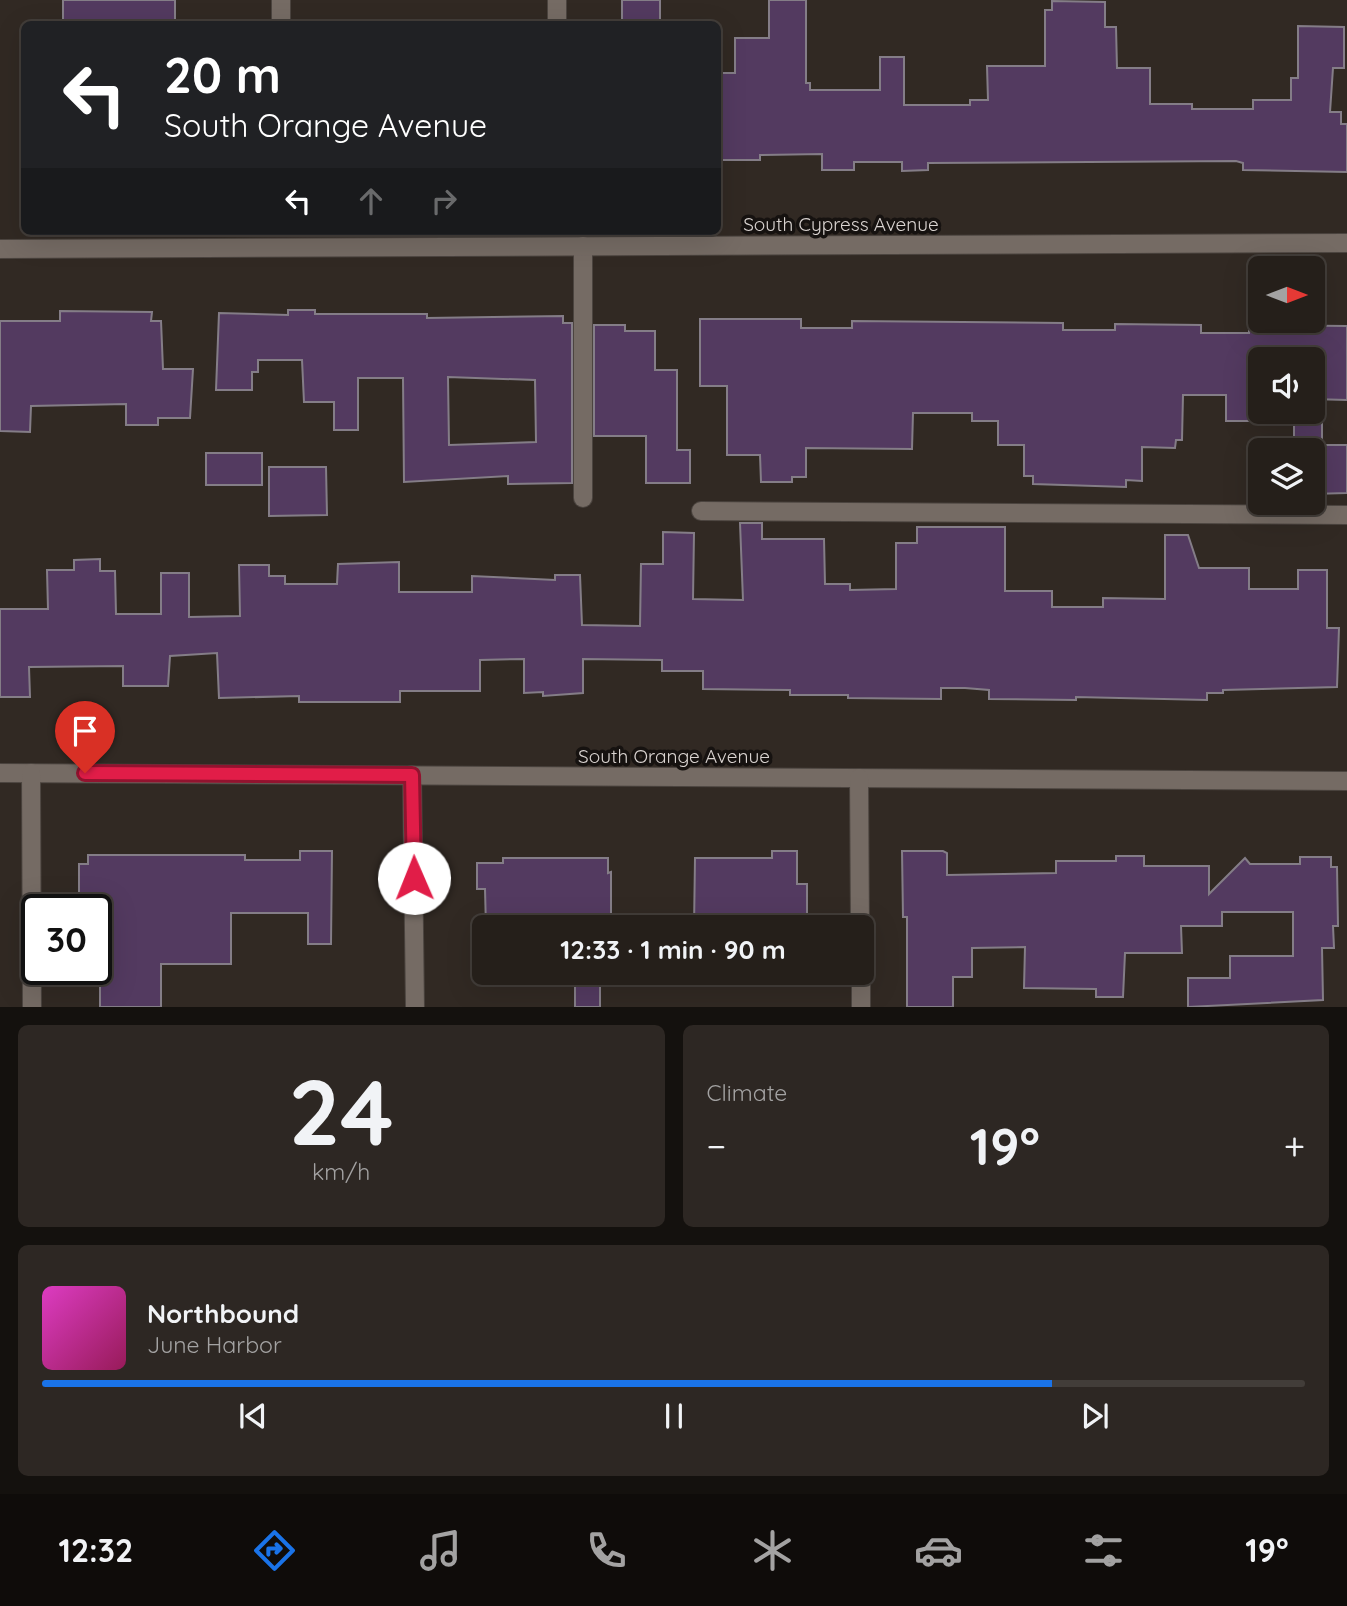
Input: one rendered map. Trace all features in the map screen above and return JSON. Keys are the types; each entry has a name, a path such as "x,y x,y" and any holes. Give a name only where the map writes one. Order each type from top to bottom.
{"street":[{"path":"281,0 281,21"},
{"path":"556,0 557,21"},
{"name":"South Cypress Avenue","path":"0,249 562,239 583,246 1347,243"},
{"path":"583,246 583,498"},
{"path":"701,511 1347,515"},
{"name":"South Orange Avenue","path":"0,773 1347,781"},
{"path":"31,773 32,1007"},
{"path":"412,775 415,1007"},
{"path":"859,778 860,915"},
{"path":"861,985 861,1007"}],"building":[{"path":"63,0 175,0 175,21 63,21"},
{"path":"622,0 660,0 660,21 622,21"},
{"path":"769,0 806,0 806,83 810,83 810,90 880,90 880,57 904,57 904,105 970,105 970,100 988,100 987,66 1045,66 1045,10 1052,10 1052,1 1105,2 1105,27 1116,27 1117,68 1150,68 1150,104 1192,104 1192,109 1253,109 1253,100 1291,100 1291,78 1298,78 1298,26 1344,27 1344,68 1333,68 1330,112 1341,112 1341,124 1347,124 1347,172 1243,170 1243,163 1236,161 928,163 928,170 902,171 902,162 854,162 854,170 822,170 822,154 760,155 760,160 722,160 722,73 735,73 735,38 769,38"},
{"path":"288,310 315,310 315,314 427,314 427,318 563,316 563,323 572,323 572,483 508,484 508,476 404,482 403,378 358,378 358,430 334,430 334,402 304,402 302,360 258,360 258,372 252,372 252,390 216,390 219,313 288,315","holes":["448,377 535,380 536,442 449,445"]},
{"path":"60,311 152,312 151,321 161,321 163,369 193,369 190,418 158,418 158,425 126,425 126,404 31,406 30,432 0,431 0,321 60,321"},
{"path":"700,319 801,319 801,328 852,328 852,321 1063,323 1063,330 1115,330 1115,324 1201,325 1201,333 1325,333 1325,326 1347,326 1347,400 1325,399 1325,347 1248,347 1248,421 1226,421 1226,395 1183,395 1182,440 1176,440 1175,448 1142,447 1142,481 1126,480 1126,487 1033,484 1033,476 1024,476 1024,445 998,445 998,421 972,421 972,413 913,413 912,449 806,448 806,477 792,477 792,482 761,482 760,455 727,455 727,386 700,386"},
{"path":"594,325 625,325 625,331 655,331 655,370 677,370 677,450 690,450 690,483 646,483 646,436 594,436"},
{"path":"1294,424 1322,424 1322,438 1294,438"},
{"path":"1325,445 1347,445 1347,493 1325,494"},
{"path":"206,453 262,453 262,485 206,485"},
{"path":"269,467 326,467 327,515 269,516"},
{"path":"740,523 762,523 762,539 824,539 825,584 850,584 850,590 896,589 896,543 917,543 917,527 1005,527 1005,591 1052,591 1052,607 1103,607 1103,598 1165,599 1165,535 1188,535 1199,568 1249,568 1249,589 1298,589 1298,570 1327,570 1327,628 1339,628 1337,687 1223,690 1223,693 1207,693 1207,700 1076,697 1076,700 989,699 989,690 965,688 941,688 941,699 848,698 848,695 790,695 790,690 703,689 703,671 662,671 662,660 583,659 583,693 543,696 543,692 524,693 524,659 480,660 480,691 400,691 400,702 299,702 299,696 219,698 217,653 170,656 168,686 123,686 123,666 29,667 30,697 0,697 0,609 48,609 47,570 74,570 74,560 100,559 100,571 115,571 116,614 161,614 161,573 189,573 189,617 240,616 239,565 269,565 269,576 285,576 285,584 337,584 338,564 399,562 399,592 472,592 472,576 555,580 555,575 580,575 582,625 640,626 641,564 663,564 663,532 694,533 693,599 743,600"},
{"path":"300,851 332,851 331,944 308,944 308,913 231,913 231,964 161,964 161,1007 100,1007 100,985 112,985 112,894 79,894 79,864 88,864 88,855 245,855 245,860 300,860"},
{"path":"772,851 797,851 797,884 807,884 807,915 694,915 695,858 772,858"},
{"path":"902,851 947,853 947,875 1056,873 1056,861 1116,861 1116,856 1144,856 1144,866 1209,866 1209,894 1245,858 1250,864 1300,864 1300,857 1331,857 1331,867 1337,867 1338,926 1333,926 1334,948 1322,948 1323,1000 1188,1007 1188,978 1230,978 1230,956 1293,956 1293,912 1222,912 1222,926 1181,926 1182,953 1125,953 1123,997 1096,997 1096,989 1024,988 1025,947 972,948 972,977 953,977 953,1007 907,1007 907,917 903,917"},
{"path":"503,858 608,858 608,873 611,872 611,915 486,915 485,889 477,889 477,863 503,863"},
{"path":"575,985 600,985 600,1007 575,1007"}],"route":[{"path":"85,773 412,775 414,878"}]}
